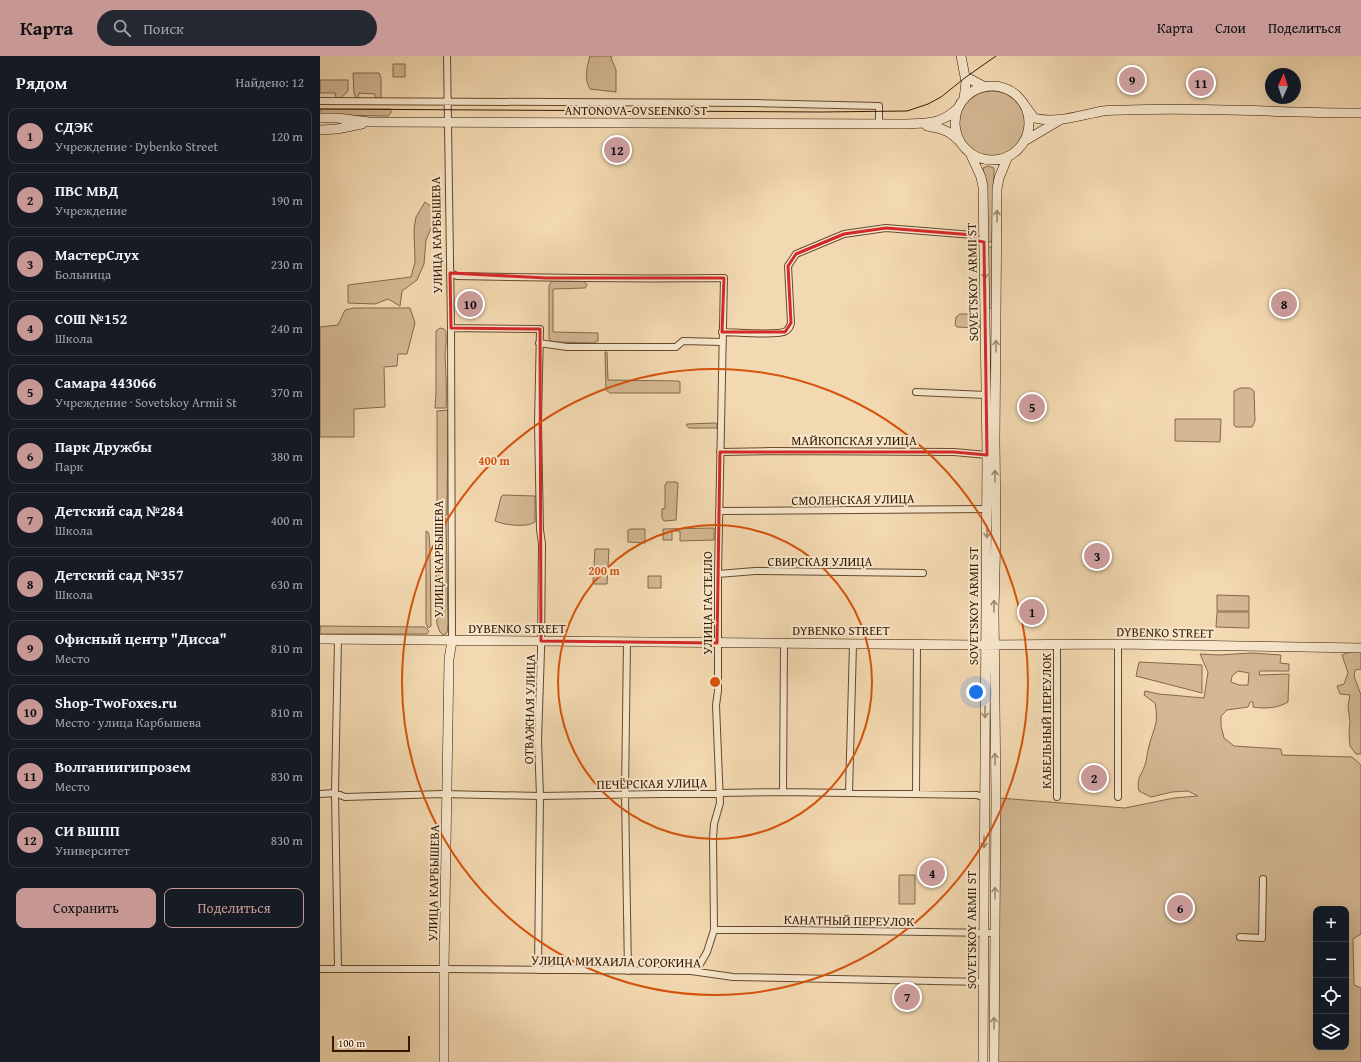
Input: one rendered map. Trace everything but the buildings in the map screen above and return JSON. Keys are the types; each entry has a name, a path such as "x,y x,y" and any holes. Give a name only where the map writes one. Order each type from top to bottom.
{"main road":[{"path":"961,56 966,77 964,99"},
{"path":"966,77 985,87"},
{"path":"1023,103 1029,122 1028,133 1017,150 1002,159 988,160 982,159 970,153 962,145 955,128 955,118 958,108 964,99 974,91 985,87 998,87 1009,90 1017,96 1023,103 1034,118 1047,120 1061,120 1105,111 1140,109 1361,113"},
{"name":"ANTONOVA-OVSEENKO ST","path":"320,118 338,118 369,122 903,124 939,122 952,114 958,108"},
{"path":"1023,142 1061,120"},
{"name":"ANTONOVA-OVSEENKO ST","path":"320,130 337,129 369,122"},
{"name":"ANTONOVA-OVSEENKO ST","path":"903,124 936,127 945,130 953,135 962,145"},
{"name":"SOVETSKOY ARMII ST","path":"970,153 982,177 983,187 985,312 991,395 990,645 985,798 983,1062"},
{"name":"SOVETSKOY ARMII ST","path":"994,1062 996,798 990,645 987,455 996,311 997,189 999,178 1008,156"},
{"path":"985,312 996,311"},
{"name":"DYBENKO STREET","path":"320,639 990,645 1118,644 1361,648"},
{"name":"УЛИЦА КАРБЫШЕВА","path":"444,1062 449,659 452,640"},
{"path":"985,798 996,798"}],"street":[{"name":"УЛИЦА КАРБЫШЕВА","path":"447,56 451,328 452,640"},
{"path":"320,101 754,102 878,106 879,124"},
{"path":"722,332 763,334 785,332 789,329 791,323 788,266 796,254 844,234 886,228 973,235 978,241 984,242"},
{"name":"УЛИЦА ГАСТЕЛЛО","path":"450,273 457,276 546,278 724,278 718,574 718,691 716,713 720,803 714,824 713,838 714,930 707,952 696,971"},
{"name":"ОТВАЖНАЯ УЛИЦА","path":"451,328 540,329 538,423 540,530 542,544 538,741 540,796 538,970"},
{"path":"539,343 567,346 676,347 683,341 722,342"},
{"path":"916,392 991,395"},
{"name":"МАЙКОПСКАЯ УЛИЦА","path":"720,452 954,452 987,455"},
{"name":"СМОЛЕНСКАЯ УЛИЦА","path":"719,511 987,509"},
{"name":"СВИРСКАЯ УЛИЦА","path":"718,574 755,572 923,573"},
{"path":"338,639 335,793 338,969"},
{"path":"627,642 625,794 628,971"},
{"path":"783,792 784,643"},
{"path":"849,793 853,644"},
{"path":"916,794 917,644"},
{"name":"КАБЕЛЬНЫЙ ПЕРЕУЛОК","path":"1057,797 1058,644"},
{"path":"1118,644 1118,797"},
{"name":"ПЕЧЁРСКАЯ УЛИЦА","path":"320,794 335,793 345,797 447,795 540,796 783,792 977,794 985,798"},
{"path":"1240,938 1262,938 1263,879"},
{"name":"КАНАТНЫЙ ПЕРЕУЛОК","path":"714,930 995,933"},
{"name":"УЛИЦА МИХАИЛА СОРОКИНА","path":"320,969 696,971 733,977 984,982"}],"highlighted area":[{"path":"886,228 973,235 978,241 984,242 987,455 954,452 720,452 717,643 541,641 540,329 451,328 450,273 546,278 724,278 722,332 785,332 791,323 788,266 796,254 844,234"}],"shaded area":[{"path":"590,56 612,56 611,58 616,70 616,92 590,89 587,81 587,69"},
{"path":"393,64 405,64 405,77 393,77"},
{"path":"353,73 379,73 381,78 381,98 375,98 375,94 359,93 358,98 356,98 354,93"},
{"path":"320,80 348,80 348,91 341,98 336,98 335,93 320,93"},
{"path":"992,91 1005,94 1015,101 1022,111 1025,124 1022,137 1015,147 1005,154 992,157 979,154 969,147 962,137 959,124 962,111 969,101 979,94"},
{"path":"320,109 391,109 391,113 388,116 320,115"},
{"path":"988,166 994,168 992,242 986,242 983,168"},
{"path":"425,202 438,212 426,240 424,264 417,280 402,291 400,306 388,299 375,304 348,303 348,285 411,277 415,262 414,229 416,217"},
{"path":"988,247 995,247 995,308 989,308"},
{"path":"552,281 584,281 587,285 585,288 553,289 553,332 598,333 598,341 594,343 554,342 549,339 549,285"},
{"path":"354,308 410,308 415,323 407,354 398,354 397,366 384,367 385,407 354,409 354,437 320,437 320,327 338,325 345,310"},
{"path":"960,314 978,314 980,327 957,327 955,325 956,317"},
{"path":"440,328 446,331 446,408 435,408 436,331"},
{"path":"605,352 607,352 608,380 678,381 680,382 680,393 610,393 606,390"},
{"path":"1240,388 1250,388 1254,391 1255,421 1252,427 1236,427 1234,425 1234,391"},
{"path":"448,410 447,515 437,515 437,411"},
{"path":"1175,419 1221,419 1220,442 1175,441"},
{"path":"687,424 717,424 717,428 689,428 686,425"},
{"path":"667,482 678,483 676,520 664,521 662,518 662,509 665,508 665,485"},
{"path":"503,495 535,496 535,522 527,525 515,525 495,521 501,497"},
{"path":"435,518 446,518 448,623 447,633 443,635 437,624"},
{"path":"714,528 714,540 680,541 680,531 672,531 672,540 663,540 663,529"},
{"path":"645,529 645,543 628,542 628,530"},
{"path":"426,531 429,535 430,547 431,626 428,628 426,623"},
{"path":"595,549 609,549 607,584 594,584 593,582"},
{"path":"648,576 661,576 661,588 648,588"},
{"path":"1217,595 1249,596 1249,611 1217,611"},
{"path":"1217,612 1249,612 1249,628 1216,627"},
{"path":"320,626 425,627 429,631 427,634 320,634"},
{"path":"1352,651 1361,651 1361,669 1355,670 1354,676 1361,695 1361,754 1356,754 1350,746 1348,706 1350,695 1340,694 1337,686 1344,684 1348,673 1342,655"},
{"path":"1251,653 1281,655 1280,663 1289,664 1289,671 1260,671 1259,675 1289,674 1288,702 1276,707 1262,708 1253,707 1253,702 1250,702 1248,707 1227,710 1221,716 1221,726 1224,738 1234,746 1281,749 1282,755 1352,757 1361,765 1361,934 1353,939 1353,944 1354,985 1361,988 1361,1062 997,1062 999,798 1125,808 1174,798 1198,796 1188,791 1172,792 1151,797 1139,791 1138,787 1139,780 1146,763 1156,716 1155,703 1144,695 1145,691 1159,694 1204,698 1208,672 1200,654 1219,655","holes":["1238,671 1249,673 1248,685 1239,685 1231,682 1232,676"]},
{"path":"1139,662 1202,665 1202,693 1136,676"},
{"path":"899,875 915,875 915,904 899,904"}],"tram line":[{"path":"320,109 821,112 907,111 928,104 941,97 996,56"}],"place":[{"name":"Офисный центр \"Дисса\"","path":"1132,80"},
{"name":"Волганиигипрозем","path":"1201,83"},
{"name":"СИ ВШПП","path":"617,150"},
{"name":"Shop-TwoFoxes.ru","path":"470,304"},
{"name":"Детский сад №357","path":"1284,304"},
{"name":"Самара 443066","path":"1032,407"},
{"name":"МастерСлух","path":"1097,556"},
{"name":"СДЭК","path":"1032,612"},
{"name":"ПВС МВД","path":"1094,778"},
{"name":"СОШ №152","path":"932,873"},
{"name":"Парк Дружбы","path":"1180,908"},
{"name":"Детский сад №284","path":"907,997"}]}
